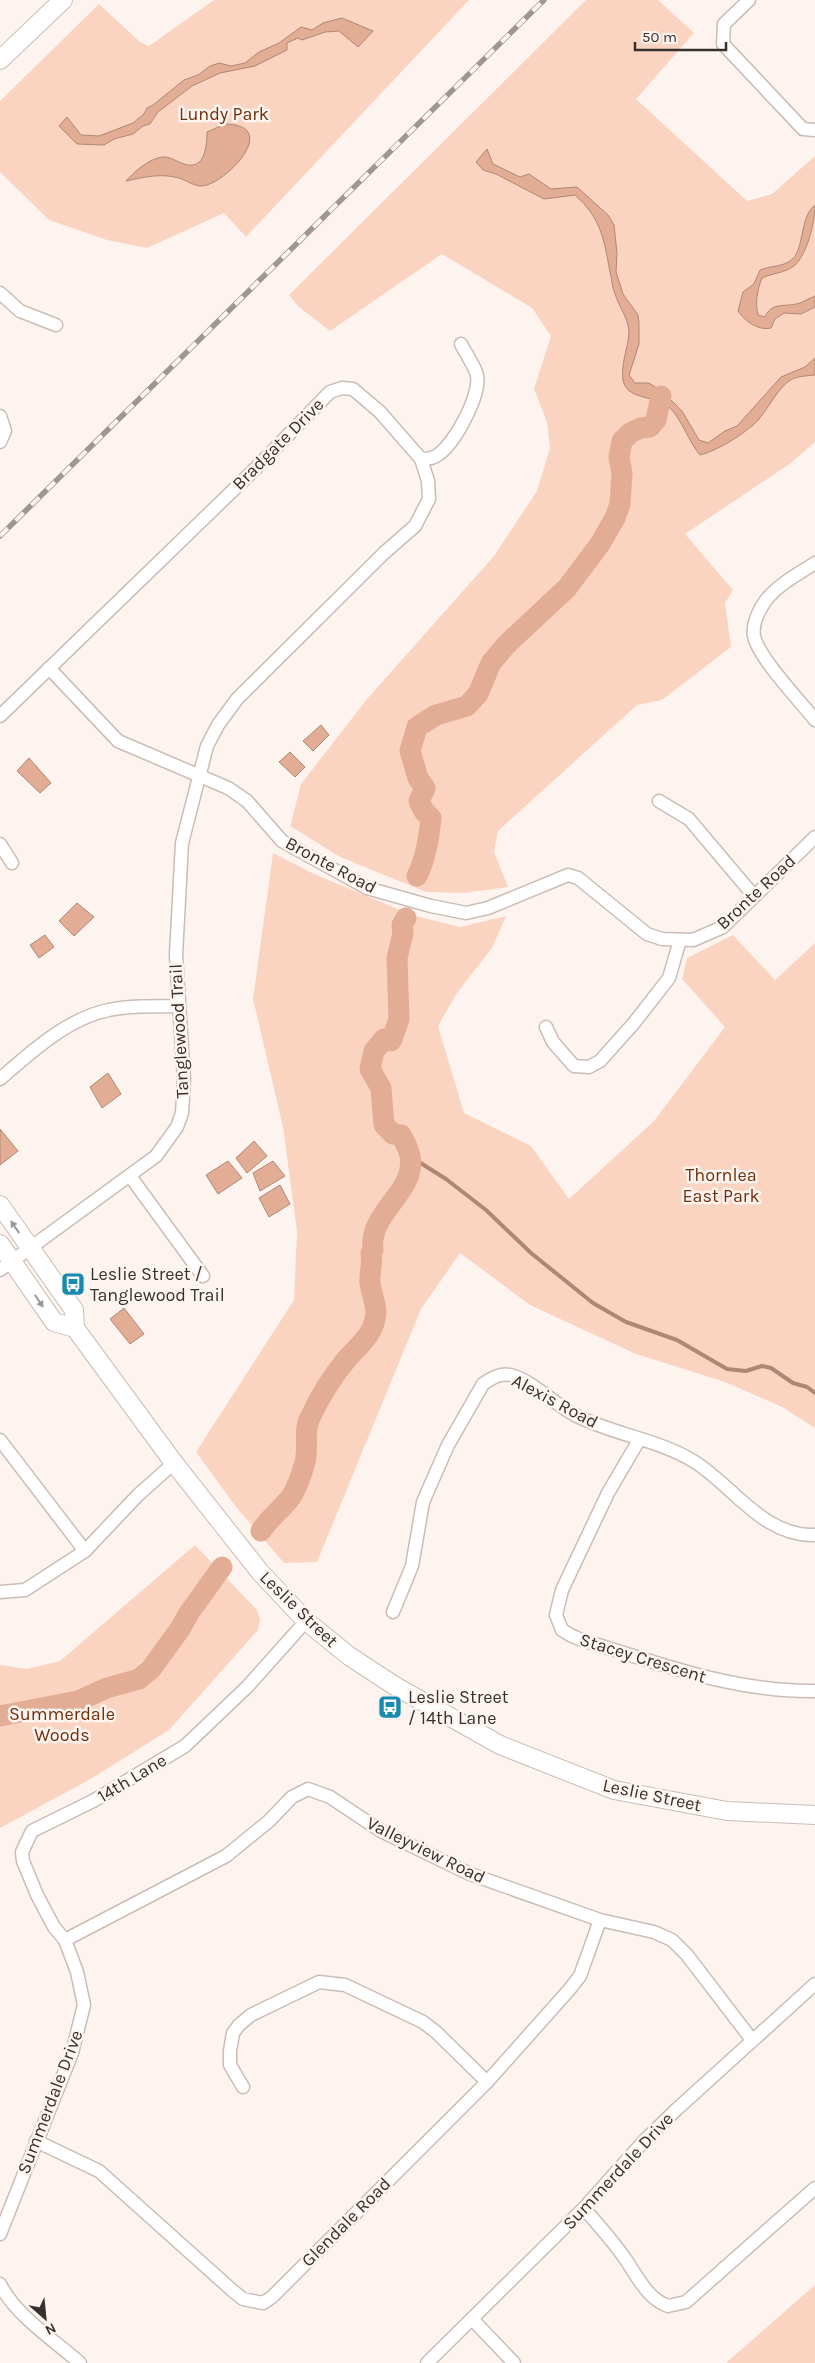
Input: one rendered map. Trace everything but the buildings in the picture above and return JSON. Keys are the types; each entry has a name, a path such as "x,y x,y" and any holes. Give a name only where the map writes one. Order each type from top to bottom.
{"main road":[{"path":"0,60 63,0"},
{"name":"Leslie Street","path":"0,1205 74,1310 75,1328 174,1463 260,1572 306,1621 348,1656 395,1686 500,1745 614,1790 727,1811 815,1815"},
{"path":"0,1244 6,1266 54,1322 75,1328"}],"street":[{"path":"749,0 724,24 723,44 804,129 815,130"},
{"path":"0,293 20,311 56,325"},
{"path":"421,460 436,456 450,442 465,419 475,392 476,375 461,344"},
{"name":"Bradgate Drive","path":"0,716 255,469 330,392 342,388 353,389 380,412 421,460 428,482 429,500 415,526 384,553 237,699 218,725 207,746 199,774"},
{"path":"0,416 5,431 0,442"},
{"path":"815,562 785,582 767,599 759,611 754,634 757,644 771,664 815,720"},
{"name":"Bronte Road","path":"48,668 118,740 147,755 199,774 228,788 246,801 282,841 367,888 431,906 466,913 488,908 568,875 578,878 647,934 662,939 693,940 723,927 815,837"},
{"name":"Tanglewood Trail","path":"6,1266 156,1156 177,1128 182,1113 184,1080 176,955 182,843 199,774"},
{"path":"658,801 688,819 754,896"},
{"path":"0,844 12,863"},
{"path":"546,1027 553,1042 574,1066 589,1067 600,1061 634,1023 669,978 680,940"},
{"path":"0,1079 46,1042 87,1016 119,1008 178,1006"},
{"path":"130,1176 203,1276"},
{"name":"Alexis Road","path":"393,1612 412,1566 423,1502 448,1445 471,1402 487,1381 504,1374 515,1376 574,1415 639,1440 659,1444 697,1464 764,1520 786,1531 802,1536 815,1535"},
{"path":"0,1440 85,1551"},
{"name":"Stacey Crescent","path":"639,1440 608,1493 562,1590 556,1615 562,1630 586,1643 720,1681 793,1691 815,1691"},
{"path":"0,1592 25,1590 85,1551 138,1495 174,1463"},
{"name":"14th Lane","path":"65,1940 54,1927 37,1895 23,1861 22,1852 32,1830 92,1801 185,1746 247,1687 306,1621"},
{"name":"Valleyview Road","path":"65,1940 226,1856 269,1821 292,1797 308,1789 330,1797 381,1831 462,1870 600,1920 654,1932 678,1945 752,2040"},
{"name":"Glendale Road","path":"36,2141 98,2171 243,2299 263,2303 272,2297 487,2082 580,1976 600,1920"},
{"name":"Summerdale Drive","path":"0,2234 72,2053 84,2005 77,1972 65,1940"},
{"path":"243,2087 230,2065 233,2033 239,2024 250,2015 319,1982 345,1985 423,2022 436,2032 487,2082"},
{"name":"Summerdale Drive","path":"426,2363 584,2208 644,2141 706,2080 815,1984"},
{"path":"584,2208 650,2293 658,2301 668,2306 686,2302 815,2188"},
{"path":"0,2284 6,2297 20,2312 80,2363"},
{"path":"472,2319 514,2363"}],"green space":[{"name":"Lundy Park","path":"214,0 469,0 246,237 224,213 147,248 107,240 49,220 0,172 0,101 99,4 140,42 149,46"},
{"path":"586,0 658,0 694,33 636,99 747,201 772,194 815,156 815,442 791,463 685,534 733,590 725,603 731,647 662,700 637,705 498,831 494,852 508,887 464,893 426,892 340,857 290,826 301,784 367,699 494,556 537,491 550,448 547,422 534,389 551,336 532,308 442,254 330,331 299,307 289,295"},
{"name":"Thornlea East Park","path":"273,853 314,874 412,915 460,927 506,916 492,948 457,993 438,1026 464,1113 531,1146 569,1199 654,1121 725,1027 682,979 687,958 733,935 775,980 815,943 815,1428 782,1407 725,1382 636,1354 530,1305 460,1253 421,1309 317,1562 284,1563 236,1507 196,1452 294,1300 297,1231 283,1127 253,999"},
{"name":"Summerdale Woods","path":"195,1545 257,1610 260,1620 258,1630 169,1730 89,1780 0,1828 0,1665 27,1669 60,1661"},
{"path":"815,2285 815,2363 726,2363"}],"shaded area":[{"path":"342,18 373,31 358,47 339,31 325,32 302,40 298,38 287,43 287,50 255,66 220,73 192,86 158,112 150,124 143,126 133,134 114,139 104,145 77,144 59,126 67,117 81,135 99,136 133,123 144,114 147,108 184,80 198,75 210,66 219,63 231,66 245,63 259,52 279,43 301,27 312,30 323,23"},
{"path":"225,124 242,127 249,134 249,144 234,167 211,183 198,186 179,178 165,176 152,176 126,181 143,166 157,158 165,157 184,164 196,164 201,161 203,156 207,132"},
{"path":"487,149 493,164 520,177 529,174 551,189 577,187 608,215 614,225 617,253 616,272 623,294 638,315 639,344 629,375 635,383 649,383 664,393 682,411 699,440 708,443 725,431 737,426 781,377 805,367 815,358 815,375 798,377 789,381 748,430 723,445 700,455 678,418 669,407 659,401 634,394 625,386 623,367 629,328 614,291 603,239 591,212 575,195 544,199 496,174 483,170 476,162"},
{"path":"815,205 812,229 803,254 794,266 783,272 762,278 758,292 757,310 758,315 765,317 774,307 799,303 815,296 815,307 801,314 784,313 775,319 771,328 757,327 738,311 743,292 754,284 760,270 786,263 795,257 806,218"},
{"path":"321,725 329,735 313,751 303,741"},
{"path":"290,752 305,767 295,777 279,762"},
{"path":"29,758 51,783 40,793 17,771"},
{"path":"77,903 94,917 74,936 59,921"},
{"path":"45,935 54,947 39,958 30,945"},
{"path":"108,1073 121,1094 102,1108 90,1087"},
{"path":"0,1129 18,1151 0,1165"},
{"path":"254,1141 267,1156 247,1173 236,1158"},
{"path":"228,1161 242,1178 218,1194 206,1175"},
{"path":"273,1161 285,1176 260,1191 253,1173"},
{"path":"280,1185 290,1204 269,1217 259,1198"},
{"path":"124,1308 144,1334 130,1344 110,1319"}],"waterway":[{"path":"417,876 427,848 431,818 424,811 419,801 425,788 418,778 410,751 417,727 436,715 467,706 478,694 491,663 507,644 567,588 600,544 615,518 620,504 622,473 619,457 622,441 630,433 641,428 650,427 656,420 661,396"},
{"path":"261,1531 291,1497 297,1485 306,1457 308,1423 317,1403 346,1360 369,1334 375,1321 376,1309 370,1279 373,1237 384,1213 406,1181 410,1169 410,1156 401,1135 393,1134 384,1125 381,1088 370,1069 374,1051 384,1039 391,1041 399,1019 397,958 403,933 402,925 406,918"},
{"path":"411,1157 446,1179 486,1210 531,1253 593,1303 626,1322 677,1340 727,1369 746,1371 762,1366 771,1368 793,1383 807,1387 815,1393"},
{"path":"0,1716 78,1701 107,1688 139,1679 151,1669 222,1567"}],"railway":[{"path":"0,536 544,0"}],"place":[{"name":"Leslie Street / Tanglewood Trail","path":"73,1284"},
{"name":"Leslie Street / 14th Lane","path":"390,1707"}]}
